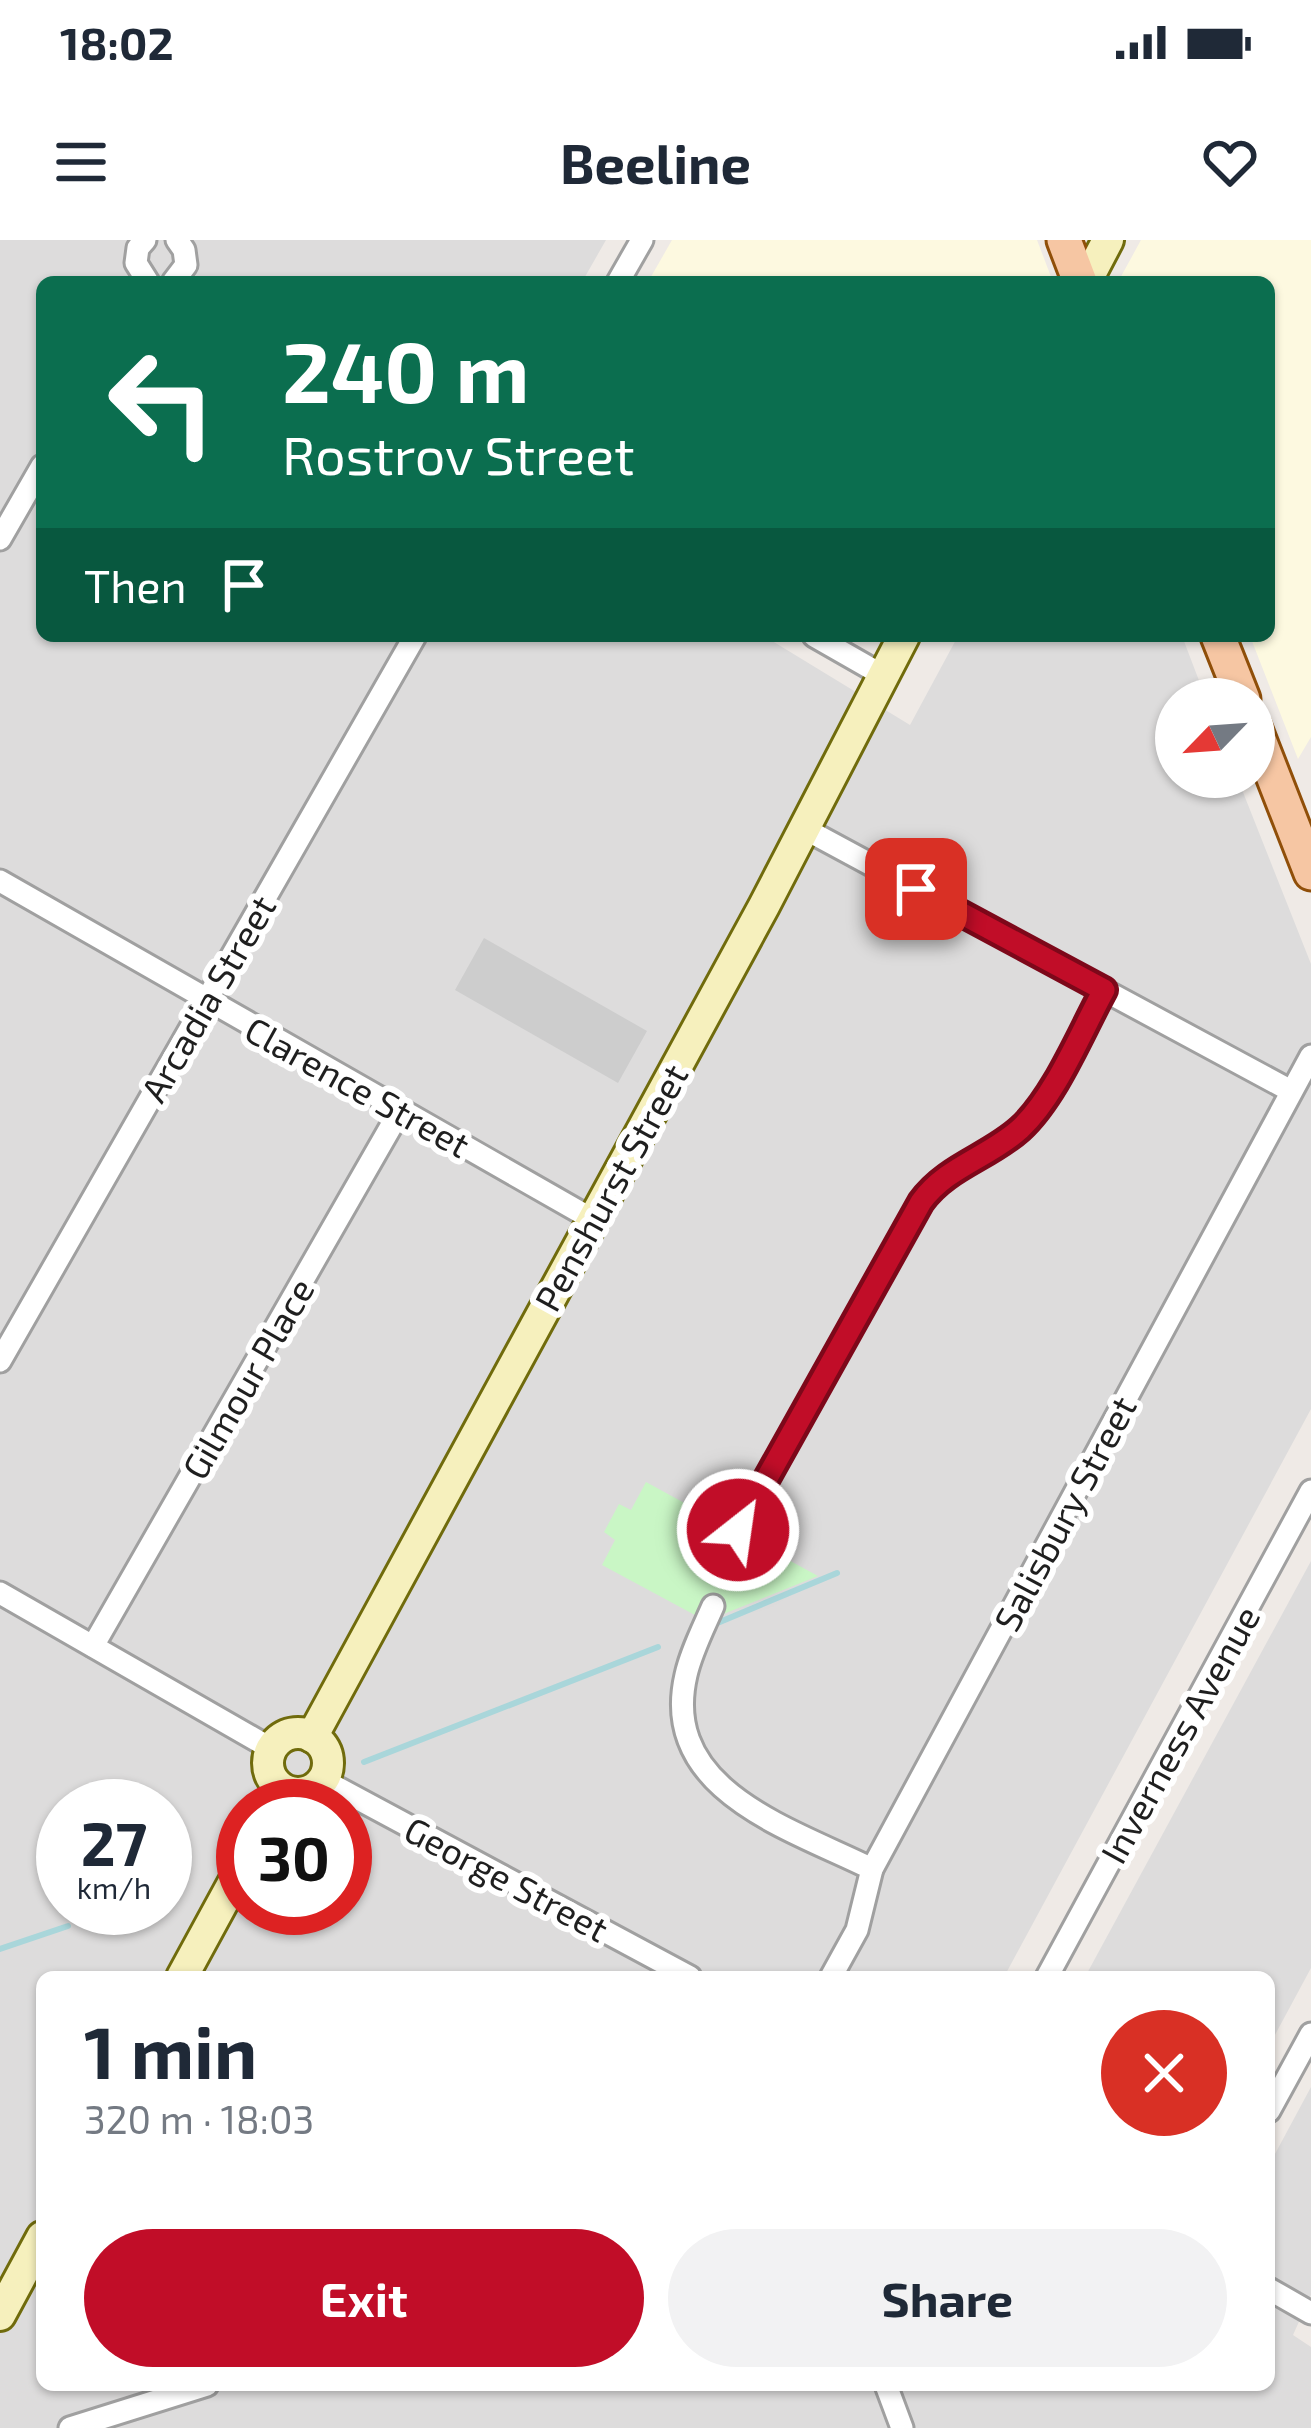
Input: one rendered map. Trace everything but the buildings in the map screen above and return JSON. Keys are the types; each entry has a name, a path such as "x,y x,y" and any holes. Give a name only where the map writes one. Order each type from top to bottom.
{"main road":[{"path":"1064,240 1080,276"},
{"path":"1087,276 1108,240"},
{"name":"Penshurst Street","path":"312,1736 805,830 901,642"},
{"path":"1220,642 1235,678"},
{"path":"1275,781 1311,873"},
{"path":"274,1779 269,1767 272,1749 293,1734 320,1742 328,1760 323,1779"},
{"path":"185,1971 216,1915"},
{"path":"0,2315 36,2248"}],"street":[{"path":"177,240 186,257 185,276"},
{"path":"621,276 642,240"},
{"path":"136,243 143,276"},
{"path":"0,539 36,476"},
{"name":"Arcadia Street","path":"0,1361 412,642"},
{"path":"824,642 884,676"},
{"path":"805,830 1292,1091"},
{"name":"Clarence Street","path":"0,881 592,1219"},
{"path":"738,1530 927,1193 1029,1119 1104,990"},
{"name":"Salisbury Street","path":"834,1971 857,1930 872,1869 1311,1056"},
{"name":"Gilmour Place","path":"93,1646 401,1109"},
{"name":"Inverness Avenue","path":"1050,1971 1311,1491"},
{"path":"0,1593 272,1749"},
{"path":"712,1606 686,1672 683,1695 687,1732 700,1766 734,1799 872,1869"},
{"name":"George Street","path":"372,1806 679,1971"},
{"path":"1275,2100 1311,2034"},
{"path":"1275,2293 1311,2313"},
{"path":"70,2428 187,2391"},
{"path":"888,2391 902,2428"}],"path":[{"path":"712,1606 738,1530"}],"shaded area":[{"path":"0,240 606,240 585,276 36,276 36,642 774,642 910,725 955,642 1184,642 1198,678 1155,678 1155,798 1245,798 1311,964 1311,1409 1007,1971 36,1971 36,2391 1275,2391 1275,2154 1311,2087 1311,2295 1293,2335 1311,2347 1311,2428 0,2428"},
{"path":"672,240 1037,240 1051,276 651,276"},
{"path":"1141,240 1311,240 1311,737 1298,759 1275,700 1275,678 1266,678 1252,642 1275,642 1275,276 1121,276"},
{"path":"484,938 647,1031 618,1083 455,990"},
{"path":"1311,1561 1311,1968 1275,2035 1275,1971 1088,1971"}],"green space":[{"path":"646,1482 818,1576 706,1621 602,1565 615,1540 604,1532 619,1504 631,1510"}],"waterway":[{"path":"715,1624 837,1573"},
{"path":"364,1762 658,1647"},
{"path":"0,1949 41,1935"}],"route":[{"path":"738,1530 927,1193 1029,1119 1104,990 916,889"}]}
